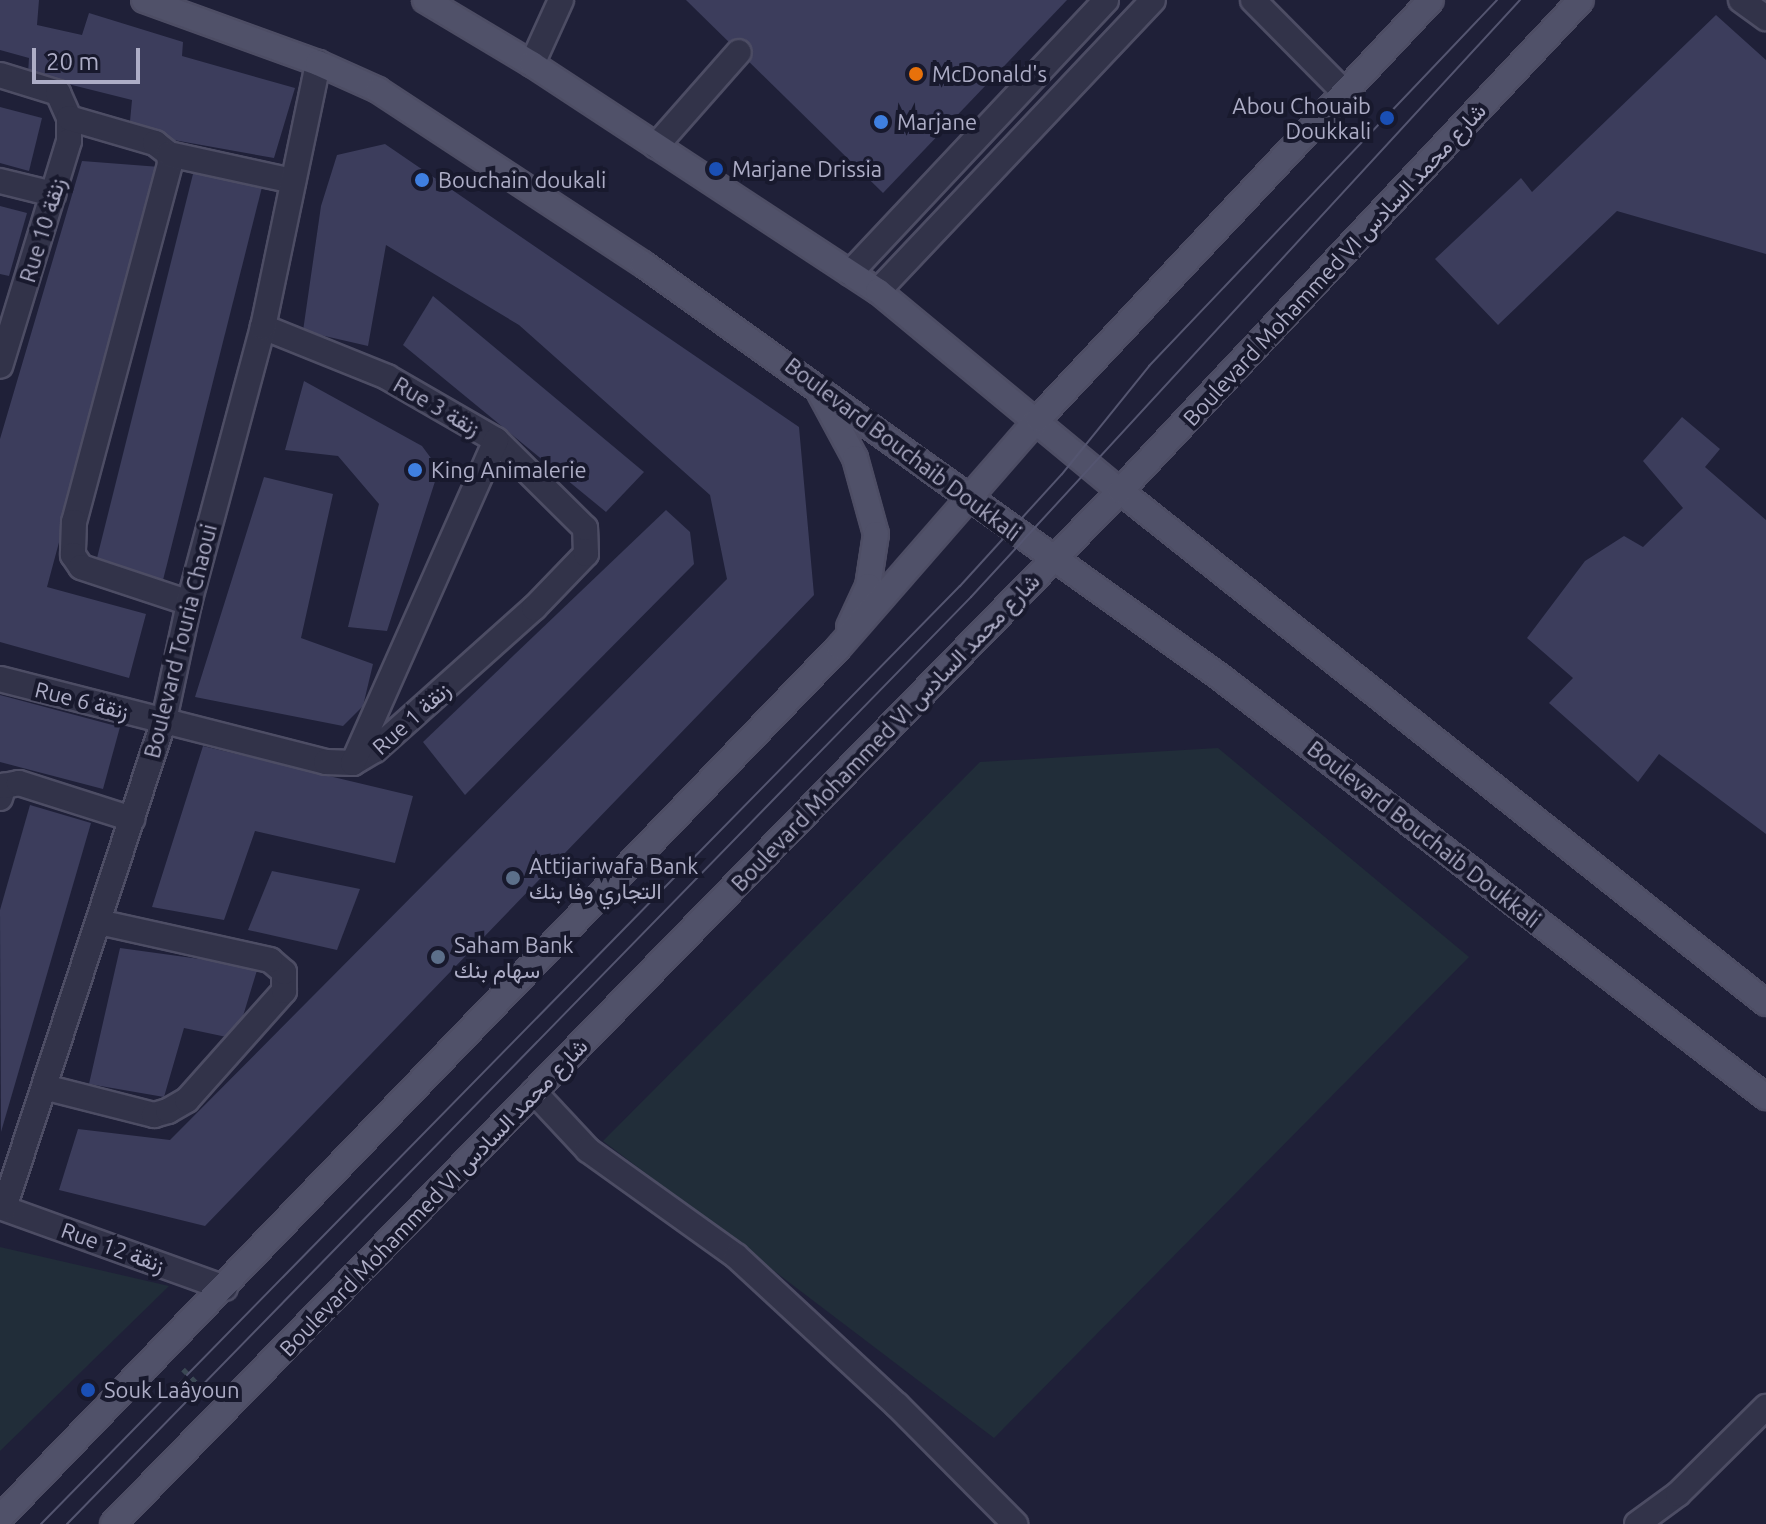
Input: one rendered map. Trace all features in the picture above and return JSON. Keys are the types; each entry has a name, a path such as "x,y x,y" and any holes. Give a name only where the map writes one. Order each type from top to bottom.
{"main road":[{"name":"Boulevard Bouchaib Doukkali","path":"144,0 318,63 436,124 813,381 1053,560 1220,677 1766,1097"},
{"path":"425,0 532,64 878,291 1038,419 1120,491 1766,1003"},
{"path":"0,1518 225,1288 839,647 1038,419 1431,0"},
{"name":"Boulevard Mohammed VI شارع محمد السادس","path":"121,1520 1120,491 1581,0"},
{"path":"813,381 855,458 876,534 868,586 839,647"}],"street":[{"path":"532,64 561,0"},
{"path":"850,273 1106,0"},
{"path":"878,291 1153,0"},
{"path":"1253,0 1344,92"},
{"path":"1741,0 1766,18"},
{"path":"656,146 739,52"},
{"name":"Boulevard Touria Chaoui","path":"2,1208 164,720 189,603 263,327 318,63"},
{"path":"0,75 58,93 69,129 155,143 169,154 293,181"},
{"name":"Rue 10 زنقة","path":"0,366 10,299 53,194 69,129"},
{"path":"169,154 69,541 81,567 189,603"},
{"path":"0,181 53,194"},
{"name":"Rue 3 زنقة","path":"263,327 387,377 496,440 585,528 586,554 573,568"},
{"path":"353,763 496,440"},
{"name":"Rue 1 زنقة","path":"164,720 326,762 353,763 375,750 573,568"},
{"name":"Rue 6 زنقة","path":"0,679 164,720"},
{"path":"0,798 4,786 19,783 132,819"},
{"path":"44,1087 154,1115 168,1111 187,1100 284,991 284,972 270,960 98,922"},
{"path":"534,1092 588,1150 736,1256 897,1405 1015,1524"},
{"name":"Rue 12 زنقة","path":"2,1208 225,1288"},
{"path":"1637,1524 1678,1494 1766,1407"}],"path":[{"path":"161,1351 225,1412"}],"shaded area":[{"path":"1218,748 1469,957 994,1438 603,1141 980,762"},
{"path":"0,1247 169,1286 0,1451"}],"building":[{"path":"0,0 39,0 37,25 82,35 89,13 183,42 182,56 295,88 274,158 129,132 132,100 28,74 29,58 0,50"},
{"name":"Marjane","path":"686,0 1067,0 883,193"},
{"path":"1716,15 1766,60 1766,254 1617,211 1498,325 1435,259 1521,178 1532,192"},
{"path":"0,107 42,118 29,171 0,163"},
{"path":"385,144 799,427 814,595 205,1226 59,1190 78,1129 170,1140 727,579 710,495 519,325 386,245 368,346 303,331 321,206 337,155"},
{"path":"82,161 160,167 47,587 146,614 129,678 0,642 0,439"},
{"path":"194,170 262,187 162,584 95,566"},
{"path":"0,206 27,213 9,276 0,274"},
{"path":"433,296 644,472 606,512 403,345"},
{"path":"304,381 422,446 439,469 387,631 348,627 379,504 338,456 285,450"},
{"path":"1682,417 1720,449 1705,467 1766,520 1766,834 1659,754 1638,782 1549,703 1573,678 1527,638 1585,561 1624,536 1643,547 1683,508 1643,461"},
{"path":"264,477 333,494 301,638 373,664 363,706 343,726 195,697"},
{"path":"666,510 690,532 694,564 465,795 423,742"},
{"path":"0,695 120,727 103,789 0,762"},
{"path":"203,746 413,796 395,863 255,831 224,920 152,907"},
{"path":"30,805 91,823 1,1132 0,910"},
{"path":"272,871 360,889 337,950 248,930"},
{"path":"120,948 258,967 236,1039 184,1028 164,1097 89,1084"}],"tram line":[{"path":"41,1524 960,586 1062,474 1149,366 1497,0"},
{"path":"67,1524 971,597 1520,0"}],"place":[{"name":"McDonald's","path":"916,74"},
{"name":"Abou Chouaib Doukkali","path":"1387,118"},
{"name":"Marjane","path":"881,122"},
{"name":"Marjane Drissia","path":"716,169"},
{"name":"Bouchain doukali","path":"422,180"},
{"name":"King Animalerie","path":"415,470"},
{"name":"Attijariwafa Bank التجاري وفا بنك","path":"513,878"},
{"name":"Saham Bank سهام بنك","path":"438,957"},
{"name":"Souk Laâyoun","path":"88,1390"}]}
